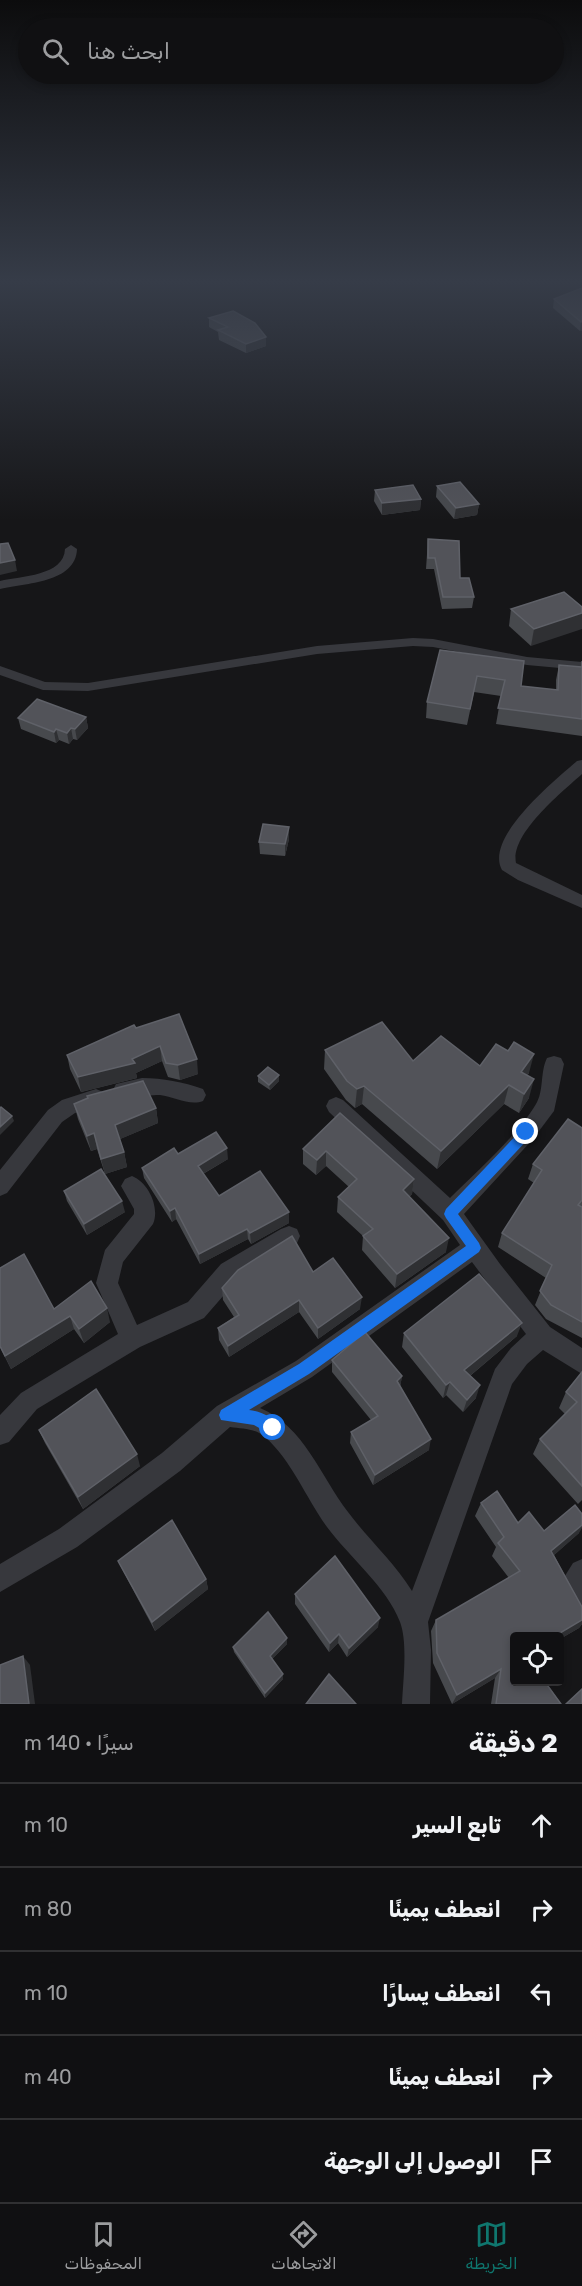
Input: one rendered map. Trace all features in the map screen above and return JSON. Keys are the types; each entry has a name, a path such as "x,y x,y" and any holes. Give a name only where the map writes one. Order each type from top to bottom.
{"street":[{"path":"0,585 57,570 68,564 71,549"},
{"path":"0,670 44,686 88,687 317,650 413,642 434,643 527,661 582,666"},
{"path":"582,765 523,826 509,844 505,856 508,866 524,876 582,902"},
{"path":"451,1214 526,1132 547,1105 554,1064"},
{"path":"0,1186 55,1116 69,1106 146,1086 162,1086 196,1095"},
{"path":"336,1106 451,1214 474,1248 542,1335 582,1362"},
{"path":"132,1186 145,1207 145,1217 113,1257 107,1283 132,1339"},
{"path":"0,1433 29,1401 132,1339 196,1310 229,1272 289,1236"},
{"path":"0,1579 68,1538 171,1462 226,1415 304,1369 474,1248"},
{"path":"416,1704 414,1622 503,1377 519,1356 542,1335"},
{"path":"226,1415 256,1418 273,1428 292,1451 338,1520 394,1588 414,1622"},
{"path":"582,1572 576,1579 582,1601"}],"building":[{"path":"460,482 479,504 456,508 437,486"},
{"path":"413,485 421,499 382,503 375,490"},
{"path":"428,539 459,541 460,578 469,578 474,597 443,597 435,558 428,558"},
{"path":"8,543 15,560 0,563 0,544"},
{"path":"564,592 582,607 582,613 534,629 511,609"},
{"path":"440,650 524,661 521,686 558,690 559,665 582,667 582,719 498,708 505,680 477,676 470,709 427,702"},
{"path":"37,699 86,717 75,729 71,728 67,733 56,729 54,732 18,718"},
{"path":"263,824 289,827 285,844 259,842"},
{"path":"179,1014 197,1059 178,1065 166,1063 160,1046 132,1059 135,1063 78,1077 67,1055 134,1025 136,1028"},
{"path":"382,1022 413,1061 441,1036 480,1066 496,1044 508,1051 514,1042 534,1054 521,1072 534,1079 524,1094 509,1085 441,1151 364,1086 357,1089 347,1081 325,1050"},
{"path":"268,1067 279,1075 269,1085 258,1076"},
{"path":"143,1081 156,1108 115,1125 124,1152 101,1159 94,1133 87,1136 74,1104 88,1098 87,1096"},
{"path":"0,1108 12,1116 0,1127"},
{"path":"340,1113 414,1179 403,1190 449,1238 397,1274 363,1236 373,1229 338,1197 357,1179 326,1151 317,1160 303,1149"},
{"path":"568,1119 582,1128 582,1200 578,1205 582,1207 582,1322 551,1305 540,1291 552,1265 502,1233 542,1170 533,1164"},
{"path":"216,1132 227,1148 198,1166 219,1196 260,1171 289,1212 250,1233 247,1229 199,1254 175,1208 170,1211 142,1168 174,1148 178,1154"},
{"path":"101,1169 122,1201 84,1224 64,1191"},
{"path":"292,1236 313,1272 333,1258 362,1297 318,1328 299,1300 228,1346 218,1328 239,1315 222,1288 238,1270"},
{"path":"24,1254 54,1309 91,1281 107,1308 79,1329 70,1316 5,1356 0,1346 0,1268"},
{"path":"479,1274 522,1323 464,1370 480,1385 467,1400 450,1382 446,1385 404,1333"},
{"path":"365,1332 402,1376 397,1381 431,1439 375,1475 351,1432 378,1416 332,1360"},
{"path":"582,1372 582,1486 540,1439 577,1402 566,1392"},
{"path":"96,1389 137,1454 78,1497 39,1430"},
{"path":"497,1491 518,1523 529,1512 544,1531 575,1505 582,1514 582,1525 551,1551 582,1607 582,1620 562,1632 510,1632 510,1686 548,1686 561,1704 496,1704 501,1669 457,1695 437,1653 436,1620 520,1571 498,1543 504,1537 481,1503"},
{"path":"172,1520 206,1579 152,1622 118,1561"},
{"path":"335,1556 380,1618 349,1648 339,1634 330,1643 295,1594"},
{"path":"268,1612 287,1638 270,1656 283,1674 265,1693 233,1647"},
{"path":"23,1656 29,1704 0,1704 0,1665"},
{"path":"329,1674 356,1704 306,1704"},
{"path":"582,1689 582,1704 566,1704"}],"route":[{"path":"273,1428 256,1418 226,1415 304,1369 474,1248 451,1214 526,1132"}]}
